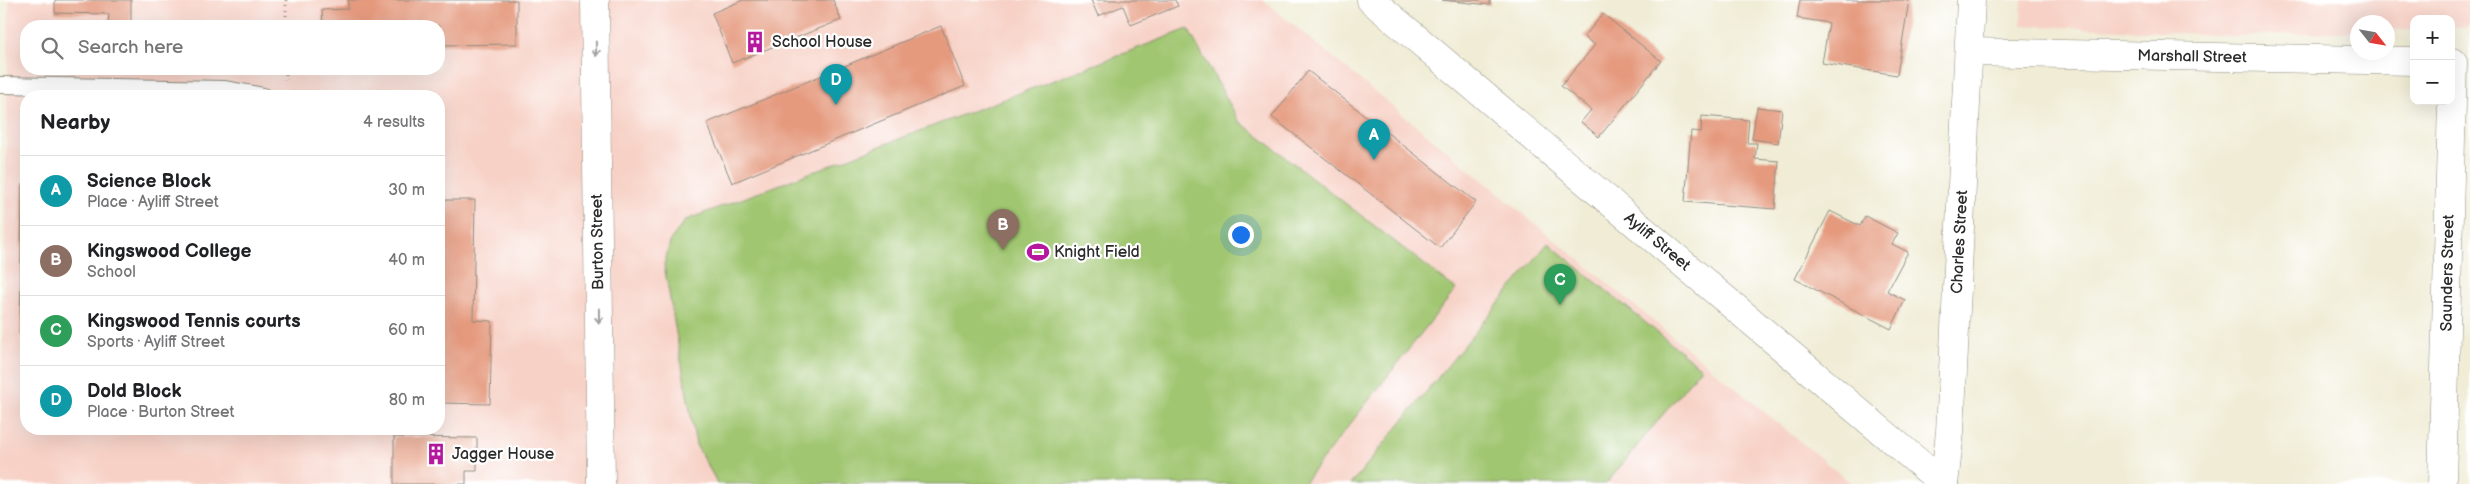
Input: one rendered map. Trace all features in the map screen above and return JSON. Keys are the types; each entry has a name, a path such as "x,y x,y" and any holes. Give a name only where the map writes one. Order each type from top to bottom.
{"street":[{"name":"Burton Street","path":"596,0 601,484"},
{"name":"Ayliff Street","path":"1371,0 1944,484"},
{"name":"Charles Street","path":"1944,484 1950,422 1970,52 1971,0"},
{"name":"Marshall Street","path":"1970,52 2410,61"},
{"name":"Saunders Street","path":"2442,484 2458,62"}],"lane":[{"path":"0,85 231,90"}],"path":[{"path":"286,0 286,20"}],"shaded area":[{"path":"9,0 1263,0 1852,484 0,484"},
{"path":"2022,0 2470,0 2470,26 2455,27 2455,15 2410,15 2410,29 2395,30 2395,15 2350,15 2350,31 2238,36 2021,25"}],"green space":[{"name":"Knight Field","path":"1188,29 1239,121 1456,289 1303,484 718,484 696,445 664,265 671,239 686,220"},
{"path":"1548,243 1701,368 1606,484 1351,484"}],"building":[{"path":"55,0 131,0 131,20 108,20 109,14 55,13"},
{"path":"348,0 517,0 517,44 445,45 445,20 323,20 322,10 348,9"},
{"name":"School House","path":"743,0 833,0 841,20 732,63 712,13"},
{"path":"1091,0 1175,0 1178,6 1131,25 1123,6 1098,16"},
{"path":"1442,0 1490,0 1490,5"},
{"path":"1800,0 1909,0 1897,75 1822,63 1829,23 1797,18"},
{"path":"1603,14 1661,61 1599,137 1581,122 1591,110 1561,86 1595,45 1584,37"},
{"path":"941,26 965,86 732,183 707,123"},
{"path":"1308,71 1476,202 1440,248 1272,117"},
{"path":"1757,107 1782,110 1778,143 1752,139"},
{"path":"1702,116 1749,120 1747,143 1757,143 1755,159 1779,161 1775,209 1685,202 1691,131 1701,132"},
{"path":"445,200 475,200 473,320 492,321 490,404 445,403"},
{"path":"1830,211 1860,226 1865,216 1898,233 1892,244 1908,252 1887,291 1905,300 1891,329 1795,279"},
{"name":"Jagger House","path":"394,437 477,438 477,471 466,471 466,484 394,484"}],"place":[{"name":"School House","path":"755,42"},
{"name":"Dold Block","path":"836,105"},
{"name":"Science Block","path":"1374,160"},
{"name":"Kingswood College","path":"1003,250"},
{"name":"Knight Field","path":"1038,252"},
{"name":"Kingswood Tennis courts","path":"1560,305"},
{"name":"Jagger House","path":"436,454"}]}
